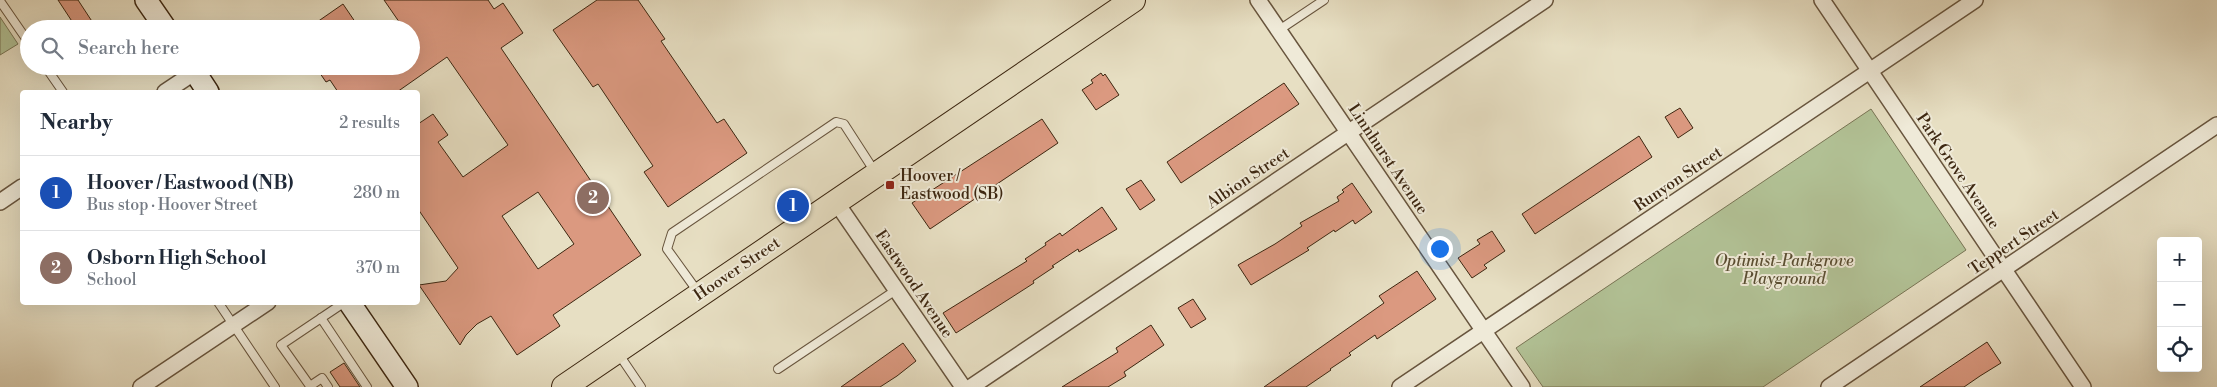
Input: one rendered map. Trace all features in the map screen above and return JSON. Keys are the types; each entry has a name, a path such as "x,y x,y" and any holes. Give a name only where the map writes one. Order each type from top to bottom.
{"main road":[{"name":"Hoover Street","path":"564,387 1133,0"}],"street":[{"path":"146,0 160,20"},
{"name":"Linnhurst Avenue","path":"1258,0 1522,387"},
{"name":"Albion Street","path":"971,387 1545,0"},
{"name":"Park Grove Avenue","path":"1822,0 2083,387"},
{"name":"Runyon Street","path":"1400,387 1975,0"},
{"path":"167,90 186,75"},
{"path":"197,75 207,90"},
{"name":"Teppert Street","path":"1830,387 2217,126"},
{"path":"0,202 20,188"},
{"name":"Eastwood Avenue","path":"836,202 963,387"},
{"path":"141,387 264,305"},
{"path":"351,305 406,387"}],"lane":[{"path":"0,0 20,30"},
{"path":"1278,30 1324,0"},
{"path":"51,75 61,90"},
{"path":"700,294 667,249 672,233 836,122 844,124 876,174"},
{"path":"778,369 896,290"},
{"path":"220,305 276,387"},
{"path":"334,379 327,386 322,378 310,386 281,345 340,305"},
{"path":"321,318 367,387"},
{"path":"617,351 641,387"}],"green space":[{"path":"0,17 18,44 0,55"},
{"name":"Optimist-Parkgrove Playground","path":"1871,109 1966,250 1763,387 1543,387 1516,348"}],"building":[{"path":"58,0 78,0 91,20 71,20"},
{"path":"384,0 488,0 494,9 503,3 523,33 501,48 641,255 553,315 560,326 517,355 491,316 477,324 466,335 460,345 420,286 420,285 446,281 458,268 420,212 420,123 433,114 448,135 438,142 463,177 508,145 447,57 400,90 337,90 330,80 326,82 321,75 420,75 420,20 398,20","holes":["538,192 574,244 538,269 502,216"]},
{"path":"597,0 638,0 665,39 661,41 717,123 724,119 747,153 668,207 644,172 653,166 598,84 593,87 553,30"},
{"path":"343,4 354,20 320,20"},
{"path":"1101,73 1103,76 1105,74 1119,95 1096,110 1082,90 1093,83 1091,80"},
{"path":"1284,83 1299,104 1181,183 1167,162"},
{"path":"1680,108 1693,128 1678,138 1665,117"},
{"path":"1042,119 1058,143 930,229 912,203"},
{"path":"1639,136 1652,157 1535,234 1522,214"},
{"path":"1141,180 1155,200 1140,210 1126,189"},
{"path":"1352,183 1372,212 1355,224 1353,220 1335,232 1334,230 1307,248 1309,250 1251,285 1238,265 1302,226 1300,223 1339,201 1337,197 1344,192 1342,190"},
{"path":"1102,207 1117,229 1079,252 1078,249 1052,266 1054,267 1033,281 1034,283 956,333 943,313 1027,261 1025,259 1046,245 1045,243 1060,233 1062,236"},
{"path":"1492,231 1505,251 1484,265 1487,268 1472,278 1458,258 1480,244 1477,240"},
{"path":"1417,271 1436,299 1377,339 1375,335 1349,353 1351,355 1306,387 1264,387 1384,303 1379,296"},
{"path":"1193,299 1206,319 1191,328 1178,308"},
{"path":"1151,325 1164,345 1124,372 1126,376 1108,387 1062,387 1118,352 1116,348"},
{"path":"1987,342 2001,363 1964,387 1920,387"},
{"path":"903,343 916,361 897,376 880,387 841,387"},
{"path":"344,363 360,387 340,387 330,372"}],"place":[{"name":"Hoover / Eastwood (SB)","path":"890,185"},
{"name":"Osborn High School","path":"593,198"},
{"name":"Hoover / Eastwood (NB)","path":"793,206"}]}
